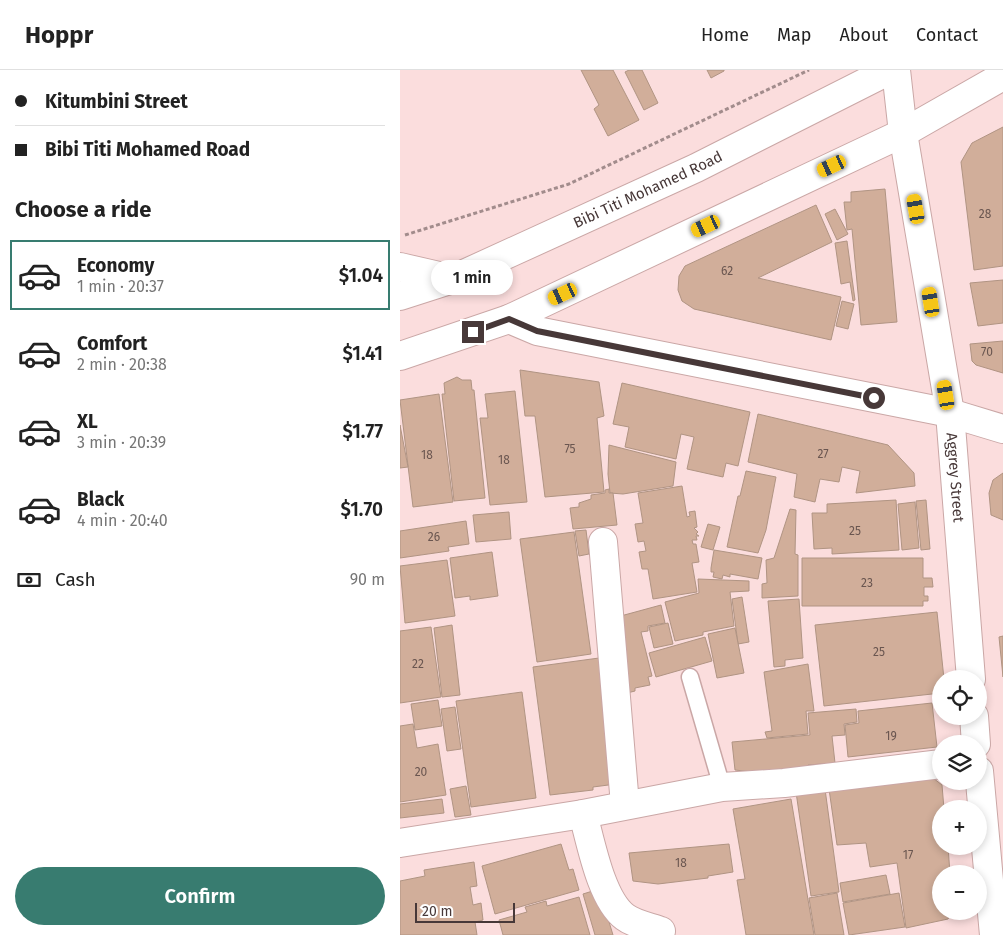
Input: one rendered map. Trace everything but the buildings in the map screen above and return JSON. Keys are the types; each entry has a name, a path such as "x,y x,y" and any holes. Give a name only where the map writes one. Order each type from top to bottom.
{"main road":[{"name":"Bibi Titi Mohamed Road","path":"400,296 453,279 696,168 890,70"},
{"name":"Aggrey Street","path":"896,70 903,133 950,413 970,670"},
{"path":"400,356 509,319 903,133 1003,76"},
{"path":"400,267 453,279"},
{"path":"509,319 537,331 950,413 1003,429"},
{"path":"603,542 625,805"},
{"path":"400,843 583,814 722,787 784,783 932,765"},
{"path":"981,790 994,935"},
{"path":"583,814 598,865 614,908 627,919 661,931"}],"lane":[{"path":"690,678 722,787"}],"path":[{"path":"400,237 569,184 809,70"}],"route":[{"path":"473,332 509,319 537,331 874,398"}]}
